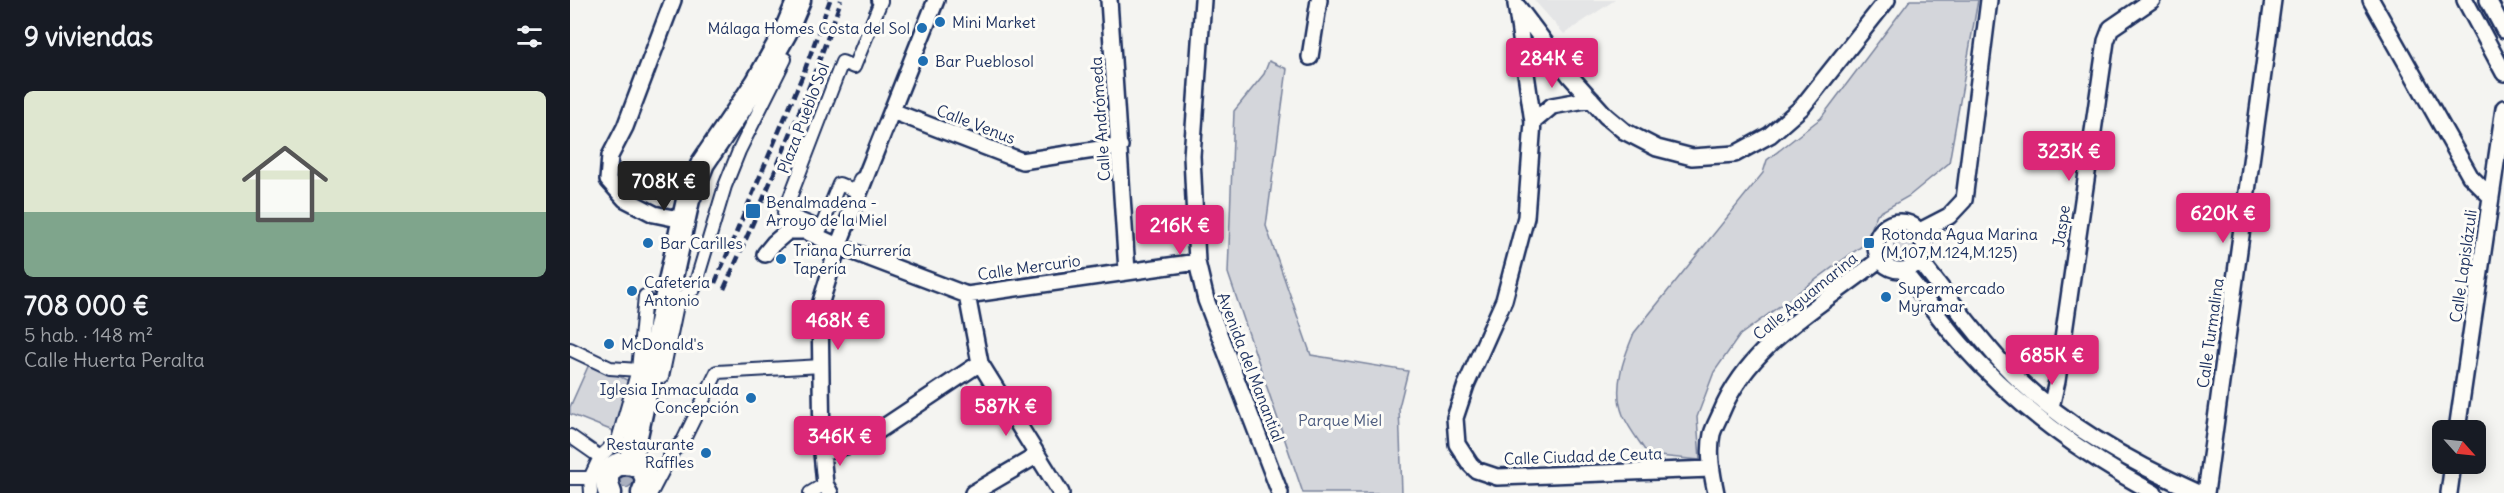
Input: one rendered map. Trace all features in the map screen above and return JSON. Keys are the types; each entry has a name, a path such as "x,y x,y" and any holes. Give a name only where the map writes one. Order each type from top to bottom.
{"main road":[{"path":"630,463 688,200 703,163 757,83 785,33 799,0"},
{"path":"610,493 607,480 612,469 617,465 630,463 645,474 648,492"}],"street":[{"path":"673,0 625,127 610,156 608,180 625,199 654,214 683,220"},
{"name":"Plaza Pueblo Sol","path":"878,0 881,1 854,67 842,62 784,213 821,228 838,184 856,191 934,0"},
{"path":"810,493 828,488 822,453 820,305 838,246 934,0"},
{"name":"Calle Andrómeda","path":"1109,0 1127,271"},
{"name":"Avenida del Manantial","path":"1203,0 1192,156 1197,262 1206,300 1280,493"},
{"path":"1310,57 1319,0"},
{"path":"1514,2 1564,69 1624,131 1657,148 1692,158 1735,154 1770,135 1802,107 1887,0"},
{"path":"1920,231 1949,216 1964,200 1989,0"},
{"name":"Jaspe","path":"2051,407 2059,369 2106,41 2111,28 2152,0"},
{"name":"Calle Turmalina","path":"2206,493 2273,0"},
{"path":"2371,0 2470,176 2491,197"},
{"path":"2465,0 2504,73"},
{"path":"2488,0 2504,30"},
{"name":"Calle Ciudad de Ceuta","path":"1514,2 1533,122 1526,218 1504,300 1466,385 1455,418 1457,444 1476,470 1497,477 1711,469"},
{"path":"662,377 678,300 694,289 725,186 739,151 785,58"},
{"path":"1533,122 1552,106 1591,99"},
{"name":"Calle Lapislázuli","path":"2458,420 2504,108"},
{"name":"Calle Venus","path":"892,111 1022,161 1120,146"},
{"path":"1905,221 1920,231 1925,248 1920,261 1902,270 1893,269 1880,259 1876,242 1887,225 1905,221"},
{"name":"Calle Mercurio","path":"765,254 788,231 804,231 967,295 1197,262"},
{"name":"Calle Aguamarina","path":"1716,493 1711,469 1712,434 1728,395 1764,350 1806,313 1880,259"},
{"path":"1920,261 2004,366 2051,407 2108,447 2199,493"},
{"path":"1902,270 1961,344 2026,409 2103,465 2154,493"},
{"path":"967,295 980,363 1061,493"},
{"path":"591,493 590,478 600,457 618,440 638,370 645,296"},
{"path":"570,349 610,368 638,370"},
{"path":"822,453 863,441 980,363"},
{"path":"648,492 673,451 682,441 717,372 822,366"},
{"path":"570,436 600,457"},
{"path":"973,493 1036,456"},
{"path":"2448,493 2451,474"},
{"path":"570,478 590,478"}],"shaded area":[{"path":"1534,0 1615,0 1564,34"}],"green space":[{"path":"1910,0 1978,0 1949,163 1909,196 1877,214 1866,243 1740,335 1714,372 1697,417 1700,460 1648,455 1625,420 1620,405 1619,384 1623,362 1634,333 1763,173 1767,160 1821,118"},
{"name":"Parque Miel","path":"1269,61 1287,69 1266,226 1311,355 1408,371 1399,407 1402,493 1303,493 1228,273 1234,111 1264,74"},
{"path":"1900,235 1908,235 1914,241 1914,249 1908,255 1900,255 1894,249 1894,241"},
{"path":"590,362 633,383 613,431 570,414 570,407"}],"water":[{"path":"617,473 635,476 634,483 627,488 618,485"}],"railway":[{"path":"715,283 804,72 830,0"},
{"path":"724,289 786,146 841,0"}],"place":[{"name":"Mini Market","path":"940,22"},
{"name":"Málaga Homes Costa del Sol","path":"922,28"},
{"name":"Bar Pueblosol","path":"923,61"},
{"name":"Benalmadena - Arroyo de la Miel","path":"753,211"},
{"name":"Bar Carilles","path":"648,243"},
{"name":"Rotonda Agua Marina (M.107,M.124,M.125)","path":"1869,243"},
{"name":"Triana Churrería Tapería","path":"781,259"},
{"name":"Cafetería Antonio","path":"632,291"},
{"name":"Supermercado Myramar","path":"1886,297"},
{"name":"McDonald's","path":"609,344"},
{"name":"Iglesia Inmaculada Concepción","path":"751,398"},
{"name":"Restaurante Raffles","path":"706,453"}]}
